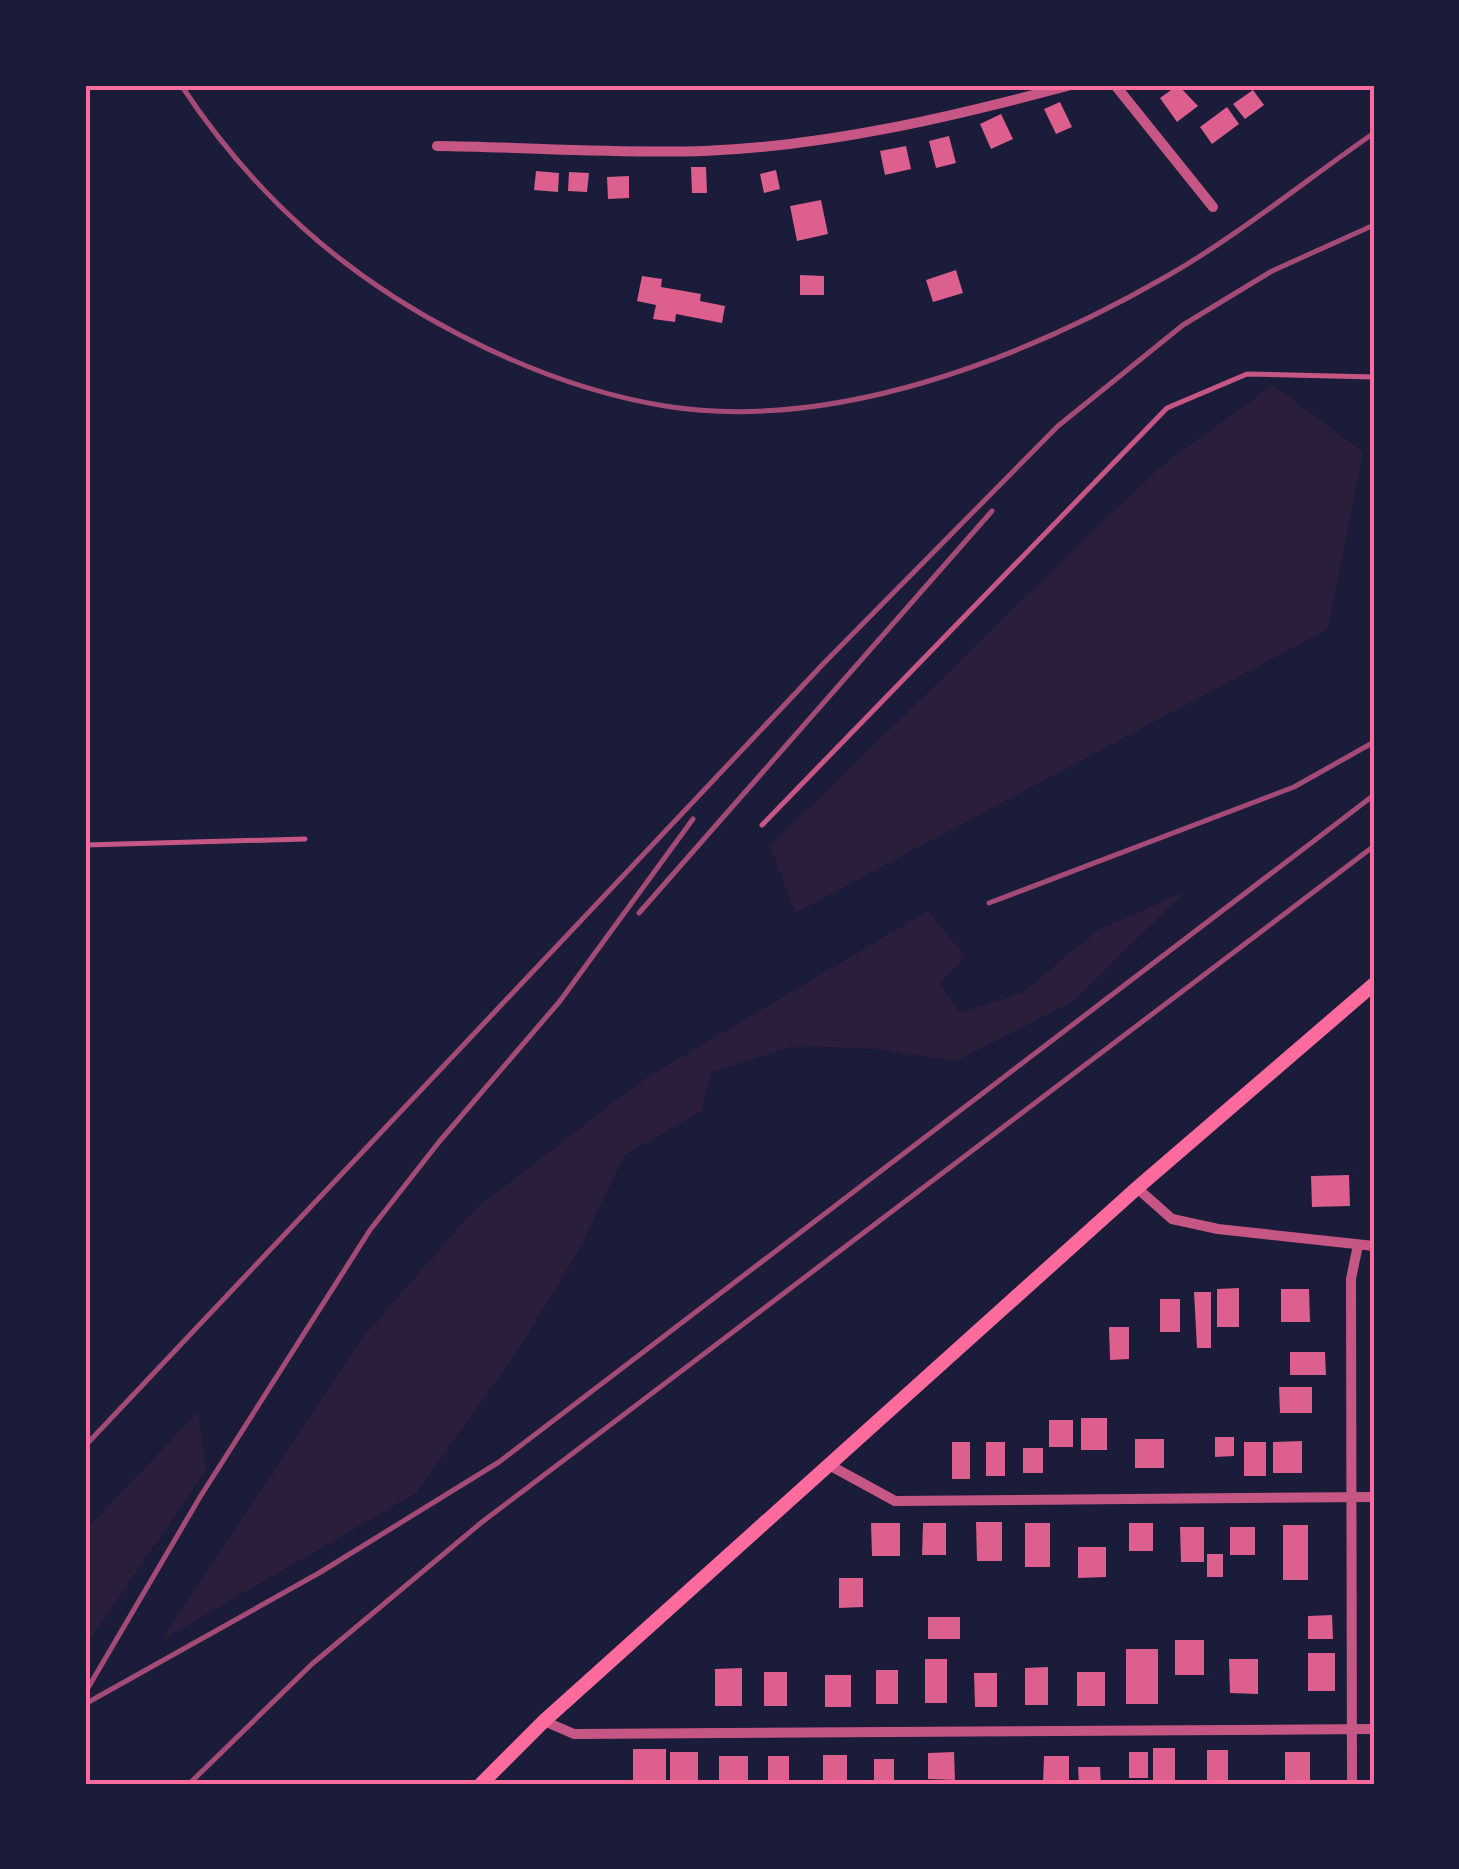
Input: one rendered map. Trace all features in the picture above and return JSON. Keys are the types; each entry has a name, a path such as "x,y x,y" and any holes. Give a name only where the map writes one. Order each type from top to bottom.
{"main road":[{"path":"481,1784 544,1721 1137,1188 1374,984"}],"street":[{"path":"437,146 701,151 780,145 856,135 1071,85"},
{"path":"1115,85 1214,207"},
{"path":"1137,1188 1172,1220 1374,1246"},
{"path":"1352,1784 1351,1278 1358,1245"},
{"path":"831,1466 896,1501 1374,1497"},
{"path":"544,1721 574,1734 1374,1728"}],"lane":[{"path":"762,825 1167,408 1246,374 1374,378"},
{"path":"85,845 305,839"}],"shaded area":[{"path":"1273,385 1363,452 1328,629 795,913 770,846 1156,470"},
{"path":"1186,891 1071,1003 956,1061 877,1049 795,1046 712,1072 701,1111 625,1155 577,1253 518,1350 416,1493 162,1640 363,1337 473,1211 641,1081 928,911 965,957 939,983 959,1013 1022,993 1096,931"},
{"path":"198,1412 206,1469 85,1647 85,1531"}],"building":[{"path":"1178,85 1198,106 1177,122 1160,98"},
{"path":"1253,90 1264,105 1245,119 1233,104"},
{"path":"1060,102 1072,127 1056,134 1044,109"},
{"path":"1227,107 1239,124 1212,144 1200,127"},
{"path":"1001,114 1013,139 991,149 980,124"},
{"path":"949,136 956,163 936,168 929,141"},
{"path":"906,146 911,169 885,175 880,151"},
{"path":"691,167 706,167 707,193 692,193"},
{"path":"776,170 780,189 764,193 760,174"},
{"path":"536,171 559,173 558,192 534,190"},
{"path":"569,172 589,173 587,192 568,191"},
{"path":"629,176 629,198 608,199 607,177"},
{"path":"821,200 828,234 797,241 790,206"},
{"path":"956,270 963,293 933,302 926,280"},
{"path":"800,275 824,276 824,295 800,295"},
{"path":"642,276 662,279 661,287 701,294 700,301 725,306 722,323 676,314 675,322 653,319 656,305 637,301"},
{"path":"1349,1175 1350,1206 1312,1207 1311,1176"},
{"path":"1239,1288 1239,1327 1217,1327 1217,1289"},
{"path":"1281,1289 1309,1289 1310,1322 1281,1322"},
{"path":"1194,1292 1211,1292 1211,1348 1197,1348"},
{"path":"1160,1299 1180,1299 1180,1332 1160,1332"},
{"path":"1109,1327 1129,1327 1129,1359 1110,1360"},
{"path":"1290,1352 1325,1352 1326,1375 1290,1375"},
{"path":"1279,1387 1312,1387 1312,1413 1280,1413"},
{"path":"1081,1418 1107,1418 1107,1450 1081,1450"},
{"path":"1049,1420 1073,1420 1073,1447 1049,1447"},
{"path":"1215,1437 1234,1437 1234,1456 1215,1457"},
{"path":"1135,1439 1164,1439 1164,1468 1135,1468"},
{"path":"1302,1441 1302,1473 1273,1473 1273,1442"},
{"path":"952,1442 970,1442 970,1479 952,1479"},
{"path":"986,1442 1005,1442 1005,1476 986,1476"},
{"path":"1244,1442 1266,1442 1266,1476 1244,1476"},
{"path":"1023,1448 1043,1448 1043,1473 1023,1473"},
{"path":"976,1522 1002,1522 1002,1561 977,1561"},
{"path":"871,1523 900,1523 900,1556 872,1556"},
{"path":"923,1523 946,1523 946,1555 922,1555"},
{"path":"1025,1523 1050,1523 1050,1567 1025,1567"},
{"path":"1129,1523 1153,1523 1153,1551 1129,1551"},
{"path":"1283,1525 1308,1525 1308,1580 1283,1580"},
{"path":"1180,1527 1204,1527 1204,1562 1181,1562"},
{"path":"1230,1527 1255,1527 1255,1555 1230,1555"},
{"path":"1078,1547 1106,1547 1106,1577 1078,1578"},
{"path":"1207,1554 1223,1554 1223,1577 1207,1577"},
{"path":"839,1578 863,1578 863,1607 839,1608"},
{"path":"1332,1615 1333,1639 1308,1639 1308,1616"},
{"path":"928,1617 960,1617 960,1639 928,1639"},
{"path":"1175,1640 1204,1640 1204,1675 1175,1675"},
{"path":"1126,1649 1158,1649 1158,1704 1126,1704"},
{"path":"1308,1653 1335,1653 1335,1691 1308,1691"},
{"path":"925,1659 947,1659 947,1703 925,1703"},
{"path":"1229,1659 1258,1659 1258,1694 1230,1693"},
{"path":"1048,1667 1048,1705 1025,1705 1025,1668"},
{"path":"742,1668 742,1706 715,1706 715,1669"},
{"path":"876,1670 898,1670 898,1704 876,1704"},
{"path":"764,1672 787,1672 787,1706 764,1706"},
{"path":"1077,1672 1105,1672 1105,1706 1077,1706"},
{"path":"974,1673 997,1673 997,1707 975,1707"},
{"path":"825,1675 851,1675 851,1707 825,1707"},
{"path":"1153,1748 1175,1748 1175,1784 1153,1784"},
{"path":"633,1749 666,1749 666,1784 633,1784"},
{"path":"1207,1750 1228,1750 1228,1781 1207,1781"},
{"path":"670,1752 698,1752 698,1780 670,1780"},
{"path":"954,1752 955,1780 928,1779 928,1753"},
{"path":"1129,1752 1148,1752 1148,1778 1129,1778"},
{"path":"1285,1752 1310,1752 1310,1784 1285,1784"},
{"path":"823,1755 847,1755 847,1784 823,1784"},
{"path":"719,1756 748,1756 748,1784 719,1784"},
{"path":"768,1756 789,1756 789,1784 768,1784"},
{"path":"1044,1756 1069,1756 1069,1784 1043,1784"},
{"path":"874,1759 894,1759 894,1784 874,1784"},
{"path":"1078,1767 1100,1767 1101,1784 1079,1784"}],"railway":[{"path":"181,85 238,161 303,228 338,258 416,311 508,358 585,387 665,406 729,412 795,409 861,398 926,382 1053,334 1113,306 1195,259 1374,133"},
{"path":"85,1446 825,662 1058,426 1183,325 1272,271 1374,225"},
{"path":"639,913 992,511"},
{"path":"989,903 1294,787 1374,742"},
{"path":"85,1704 319,1573 499,1462 1374,795"},
{"path":"85,1693 200,1497 370,1230 439,1142 560,1001 693,819"},
{"path":"189,1784 312,1664 482,1522 1374,846"}]}
